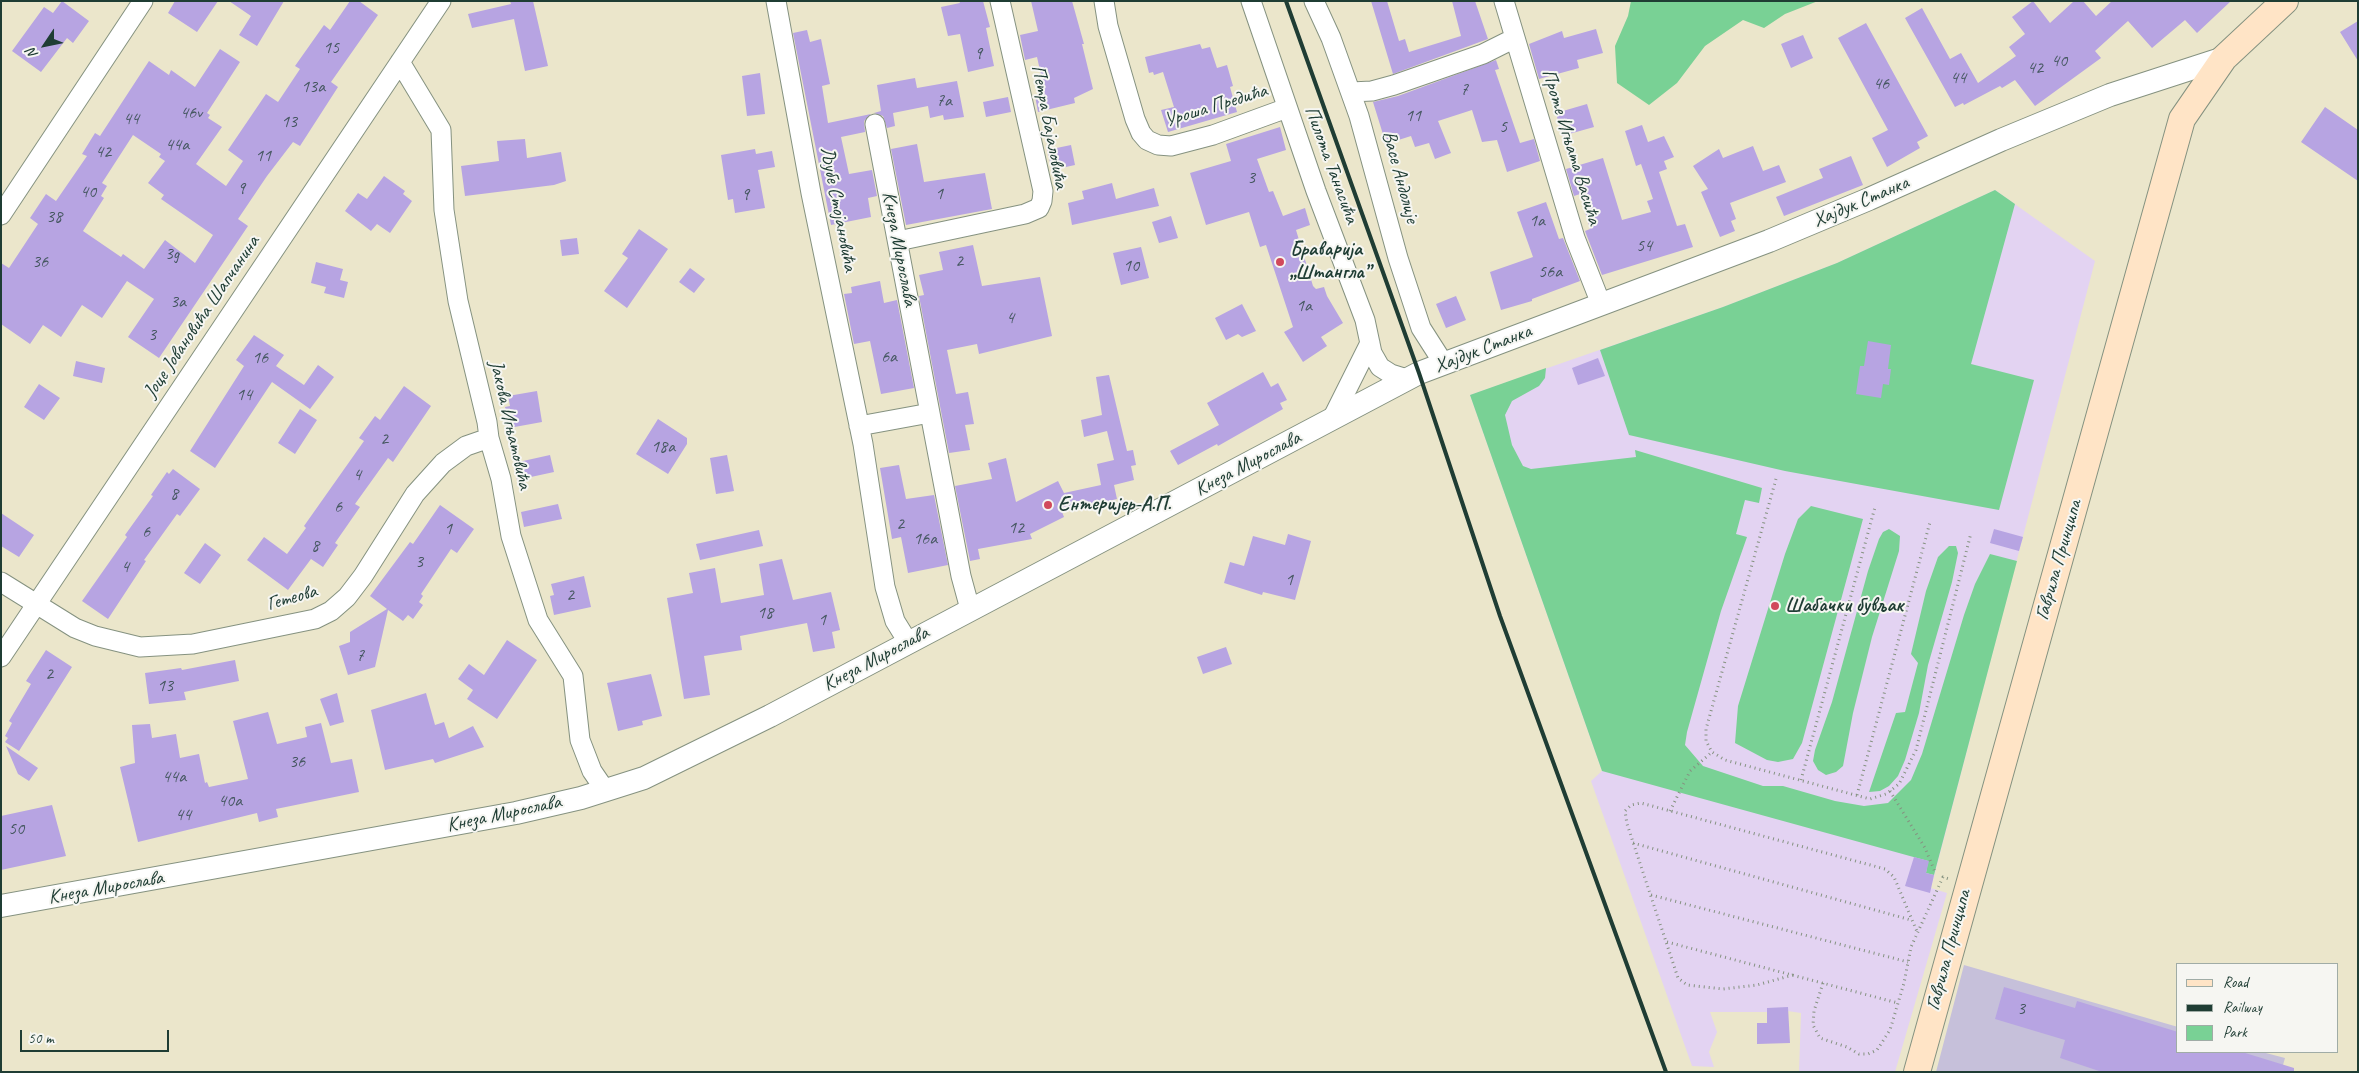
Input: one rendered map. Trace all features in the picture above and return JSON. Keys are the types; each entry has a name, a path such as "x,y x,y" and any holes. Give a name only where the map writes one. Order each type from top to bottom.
{"main road":[{"name":"Хајдук Станка","path":"2224,58 2284,1"},
{"name":"Гаврила Принципа","path":"1917,1072 2182,119 2224,58"}],"street":[{"path":"1,215 143,1"},
{"name":"Јоце Јовановића Шапчанина","path":"1,657 441,1"},
{"name":"Љубе Стојановића","path":"776,1 811,193 859,426 885,587 895,621 908,642"},
{"name":"Петра Бајаловића","path":"898,240 1025,214 1039,208 1042,201 1043,191 1000,1"},
{"name":"Уроша Предића","path":"1104,1 1108,26 1135,119 1140,133 1147,140 1158,145 1171,146 1213,135 1287,108"},
{"name":"Пилота Танасића","path":"1251,1 1287,108 1359,304 1372,353 1380,367 1391,374 1413,376"},
{"name":"Васе Андолије","path":"1314,1 1351,92 1398,258 1422,328 1444,364"},
{"name":"Проте Игњата Васића","path":"1504,1 1575,238 1601,304"},
{"path":"1351,92 1372,91 1394,85 1483,54 1515,38"},
{"name":"Хајдук Станка","path":"1413,376 1769,241 2001,140 2110,95 2224,58"},
{"name":"Јакова Игњатовића","path":"400,62 441,130 444,201 464,331 488,422 489,438 500,479 511,536 532,602 545,634 565,660 573,676 580,740 592,772 605,790"},
{"name":"Кнеза Мирослава","path":"875,124 961,576 970,609"},
{"path":"1332,419 1370,343"},
{"name":"Кнеза Мирослава","path":"1,906 507,815 582,798 644,778 770,716 1413,376"},
{"path":"859,426 930,413"},
{"name":"Гетеова","path":"1,582 36,606 95,636 140,647 193,644 315,619 331,611 347,597 363,576 416,494 443,463 466,446 489,438"}],"path":[{"path":"1776,479 1706,729 1706,741 1712,752 1725,760 1870,799 1890,791 1899,784 1916,750 1971,533"},
{"path":"1801,780 1875,507"},
{"path":"1857,795 1930,522"},
{"path":"1670,811 1690,770 1712,752"},
{"path":"1890,791 1925,848 1935,872"},
{"path":"1793,975 1757,985 1723,989 1686,985 1678,978 1633,843 1625,811 1631,805 1641,802 1885,869 1894,877 1918,934"},
{"path":"1633,843 1911,920"},
{"path":"1823,983 1814,1011 1813,1025 1820,1038 1847,1047 1858,1054 1868,1054 1877,1050 1890,1030 1911,947 1937,890"},
{"path":"1651,895 1908,962"},
{"path":"1666,942 1898,1003"}],"shaded area":[{"name":"Шабачки бувљак","path":"1995,190 2095,261 1931,888 1947,893 1895,1072 1799,1072 1801,1013 1767,1008 1767,1012 1710,1012 1717,1032 1709,1052 1714,1067 1692,1066 1591,781 1602,771 1470,395 1723,307 1837,263"},
{"path":"1964,965 2176,1026 2176,1053 2266,1053 2285,1058 2281,1072 1936,1072"}],"green space":[{"path":"1631,1 1818,1 1785,14 1764,28 1743,20 1705,46 1677,83 1649,105 1617,83 1615,46 1628,16"},
{"path":"1995,190 2015,204 1971,364 2034,380 1999,510 1785,471 1629,435 1600,350 1723,307 1837,263"},
{"path":"1546,368 1545,378 1539,386 1512,401 1505,415 1512,445 1523,466 1531,469 1636,457 1635,450 1762,488 1759,503 1745,500 1736,534 1747,537 1721,611 1687,732 1685,745 1703,766 1763,786 1783,786 1835,801 1864,806 1888,803 1911,780 1922,754 1964,615 1975,584 1990,554 2017,561 1934,875 1926,873 1928,861 1602,771 1470,395"},
{"path":"1811,506 1863,519 1802,743 1793,759 1778,762 1767,760 1735,743 1738,706 1785,554 1798,519"},
{"path":"1889,529 1900,536 1899,551 1872,637 1853,713 1843,766 1836,772 1826,775 1818,770 1813,761 1815,750 1832,702 1868,571 1879,539 1883,532"},
{"path":"1949,546 1956,546 1958,553 1952,582 1928,665 1919,713 1905,760 1898,776 1889,786 1880,791 1869,792 1896,713 1905,712 1918,663 1911,654 1926,591 1938,557"}],"building":[{"path":"62,1 89,21 73,43 67,38 41,72 12,51 44,7 53,13"},
{"path":"175,1 218,1 197,32 168,13"},
{"path":"229,1 284,1 257,46 239,35 251,16"},
{"path":"350,1 359,1 378,15 331,82 338,87 300,146 293,142 238,219 248,226 159,358 128,337 154,299 127,281 102,318 82,305 61,337 43,325 30,344 1,324 1,263 9,268 38,224 30,218 46,194 56,201 87,156 82,154 95,133 100,136 149,61 169,75 171,70 195,87 220,49 240,62 207,113 210,115 208,118 222,127 196,164 226,186 243,161 228,150 266,94 278,102 300,69 295,66 324,25 330,30","holes":["133,135 161,154 159,157 165,161 148,183 164,195 161,199 213,235 195,263 165,240 144,269 123,254 121,257 83,231 104,198 101,196 107,186 102,183"]},
{"path":"510,1 533,1 548,66 525,71 514,19 472,28 468,14 511,4"},
{"path":"959,1 983,1 990,27 986,28 994,66 968,72 960,34 948,36 941,7 960,3"},
{"path":"1031,1 1072,1 1084,44 1082,44 1093,89 1074,98 1075,103 1038,112 1035,96 1042,94 1041,89 1044,88 1037,57 1025,60 1020,35 1038,31"},
{"path":"1371,1 1387,1 1399,41 1405,39 1409,52 1461,36 1452,1 1475,1 1488,39 1393,74"},
{"path":"2033,1 2050,23 2074,1 2083,1 2096,16 2112,1 2231,1 2197,33 2185,20 2152,48 2128,21 2095,51 2101,58 2035,106 2015,80 2002,88 2000,86 1964,105 1963,103 1955,107 1905,18 1922,8 1950,59 1961,53 1978,83 2016,56 2009,47 2025,34 2012,17"},
{"path":"2358,21 2358,61 2340,32"},
{"path":"1866,23 1928,136 1917,142 1920,148 1887,167 1872,138 1888,130 1838,38"},
{"path":"1596,29 1603,53 1577,60 1579,68 1539,79 1529,44 1562,31 1564,38"},
{"path":"807,30 810,42 821,39 830,84 822,86 828,123 871,114 864,121 865,132 841,137 849,174 872,170 877,196 868,198 871,217 831,225 793,33"},
{"path":"1803,35 1813,58 1791,68 1781,44"},
{"path":"1200,44 1202,49 1210,47 1217,68 1227,65 1233,86 1230,87 1237,112 1168,132 1161,110 1174,107 1163,72 1154,75 1153,72 1149,73 1145,57"},
{"path":"1496,60 1499,69 1495,70 1520,143 1534,139 1540,161 1507,172 1497,140 1482,142 1472,110 1438,121 1451,153 1435,159 1429,143 1415,147 1411,136 1386,144 1373,102 1398,96"},
{"path":"760,73 765,114 747,116 742,76"},
{"path":"915,78 917,88 957,81 964,117 944,120 943,115 930,118 928,106 893,113 895,126 887,128 883,116 874,113 881,111 877,85"},
{"path":"1008,97 1011,112 986,117 983,102"},
{"path":"1587,104 1594,127 1562,136 1556,113"},
{"path":"2325,107 2358,130 2358,181 2301,142"},
{"path":"1642,125 1648,142 1664,136 1674,157 1664,161 1667,169 1659,172 1677,226 1685,224 1693,247 1602,275 1585,231 1590,229 1580,194 1574,196 1566,169 1603,158 1622,220 1651,212 1647,201 1653,199 1641,164 1636,166 1625,131"},
{"path":"1280,127 1286,150 1257,159 1269,192 1273,191 1283,216 1305,208 1310,225 1296,230 1313,286 1316,289 1324,287 1327,296 1343,323 1321,337 1327,346 1303,362 1284,332 1293,327 1266,245 1260,247 1249,212 1206,225 1190,173 1231,161 1226,144"},
{"path":"525,139 527,158 561,152 566,181 554,185 465,196 461,166 499,161 497,141"},
{"path":"917,144 924,182 985,173 992,209 906,225 891,149"},
{"path":"1071,145 1075,165 1052,170 1047,150"},
{"path":"1753,146 1763,171 1779,165 1786,182 1730,203 1736,219 1731,221 1735,231 1720,237 1701,192 1708,189 1693,166 1719,149 1723,158"},
{"path":"755,149 756,154 772,151 775,167 758,170 765,208 735,213 733,199 728,200 721,155"},
{"path":"1851,156 1863,185 1784,216 1776,197 1823,178 1819,169"},
{"path":"384,176 405,191 403,194 412,201 390,233 377,224 371,231 345,211 358,193 367,199"},
{"path":"1112,183 1116,199 1154,188 1159,206 1072,225 1068,203 1084,199 1082,191"},
{"path":"1546,202 1559,239 1563,238 1580,281 1532,299 1532,301 1501,310 1490,272 1533,257 1517,212"},
{"path":"1171,216 1178,238 1159,243 1152,222"},
{"path":"639,229 668,249 627,308 604,291 628,258 622,254"},
{"path":"577,238 579,254 562,256 560,240"},
{"path":"973,245 982,286 1040,277 1052,336 979,354 977,344 947,350 956,394 968,392 974,424 965,425 970,450 949,453 919,296 924,295 919,275 943,270 939,252"},
{"path":"1141,247 1149,278 1121,285 1113,253"},
{"path":"316,262 343,269 340,280 348,282 344,298 324,293 326,287 311,283"},
{"path":"690,268 705,279 694,293 679,282"},
{"path":"880,281 884,303 897,300 914,388 881,394 870,341 854,344 844,294 852,293 851,287"},
{"path":"1456,296 1466,320 1446,328 1436,304"},
{"path":"1242,304 1256,331 1242,337 1238,334 1226,340 1215,318"},
{"path":"254,335 284,355 276,366 304,385 318,365 334,377 310,409 272,382 215,468 190,451 244,366 236,360"},
{"path":"1868,341 1891,345 1888,369 1891,369 1889,385 1883,384 1881,398 1856,394 1860,366 1864,366"},
{"path":"1598,358 1605,376 1578,385 1572,368"},
{"path":"76,361 105,368 102,383 73,376"},
{"path":"1263,372 1271,387 1278,383 1287,400 1280,403 1283,409 1218,446 1217,444 1178,465 1170,451 1219,425 1207,403"},
{"path":"1109,375 1127,451 1133,450 1136,465 1131,466 1134,480 1114,485 1117,499 1062,512 1064,517 1030,534 1032,539 978,549 980,559 970,561 955,486 992,479 988,463 1006,458 1016,502 1058,481 1064,493 1101,485 1097,464 1114,460 1107,431 1084,437 1081,420 1102,415 1096,377"},
{"path":"39,384 60,398 44,420 24,407"},
{"path":"404,386 431,406 393,462 388,458 355,504 360,507 335,543 338,545 323,567 311,559 288,590 247,560 264,537 287,554 306,528 304,526 364,441 359,438 375,416 380,420"},
{"path":"537,391 542,422 509,428 505,407 510,406 508,396"},
{"path":"300,409 317,420 295,454 278,443"},
{"path":"658,419 687,438 687,444 668,474 636,454"},
{"path":"550,455 554,472 517,480 514,463"},
{"path":"727,455 734,491 716,494 710,458"},
{"path":"899,465 906,499 934,495 948,565 908,573 901,537 892,539 880,468"},
{"path":"173,469 200,489 180,516 177,514 144,560 146,561 108,619 82,601 127,537 125,535 153,496 151,495 167,472 169,474"},
{"path":"558,504 562,519 524,527 521,512"},
{"path":"440,505 474,529 457,553 451,549 421,594 423,596 419,602 423,605 413,619 408,615 403,621 388,610 375,667 348,675 339,646 350,642 350,632 387,609 370,596 410,542 413,544"},
{"path":"1,513 34,535 19,557 1,546"},
{"path":"1994,529 2023,537 2019,551 1990,543"},
{"path":"759,530 763,546 700,560 696,544"},
{"path":"1288,534 1311,541 1295,600 1263,592 1262,595 1224,583 1230,562 1244,566 1253,536 1285,545"},
{"path":"205,543 221,555 200,584 184,573"},
{"path":"782,559 793,600 831,592 840,630 832,632 835,648 813,652 807,623 740,636 742,650 704,656 710,695 684,699 667,598 693,593 689,573 715,568 721,603 764,595 759,564"},
{"path":"584,576 591,607 554,615 550,596 554,595 551,584"},
{"path":"507,640 537,660 497,719 467,699 473,690 458,679 469,664 484,675"},
{"path":"1226,647 1232,664 1203,674 1197,657"},
{"path":"46,650 72,667 19,751 5,742 8,738 5,736 12,723 9,721 31,684 26,681"},
{"path":"235,660 239,681 184,692 186,700 149,704 145,673 181,668 182,670"},
{"path":"651,674 662,716 642,721 643,725 618,731 607,683"},
{"path":"337,693 344,722 330,726 320,699"},
{"path":"426,693 435,725 444,722 449,738 473,726 484,747 435,763 433,759 385,770 371,710"},
{"path":"268,712 277,744 307,737 305,727 321,723 331,763 352,759 359,792 276,809 278,817 259,822 257,813 138,842 120,767 135,763 132,725 150,724 152,738 176,734 180,758 199,754 205,783 207,782 209,787 248,779 233,721"},
{"path":"6,746 38,768 29,781 18,774"},
{"path":"52,805 66,856 1,870 1,816"},
{"path":"1914,857 1929,861 1926,873 1934,875 1930,893 1905,886"},
{"path":"2004,987 2075,1008 2077,1001 2176,1031 2176,1053 2245,1053 2294,1068 2294,1072 2102,1072 2060,1058 2065,1040 1995,1019"},
{"path":"1788,1007 1790,1043 1757,1044 1757,1023 1767,1023 1767,1008"}],"railway":[{"path":"1286,1 1419,373 1500,616 1666,1072"}],"place":[{"name":"Браварија „Штангла”","path":"1280,262"},
{"name":"Ентеријер-А.П.","path":"1048,505"},
{"name":"Шабачки бувљак","path":"1775,606"}]}
